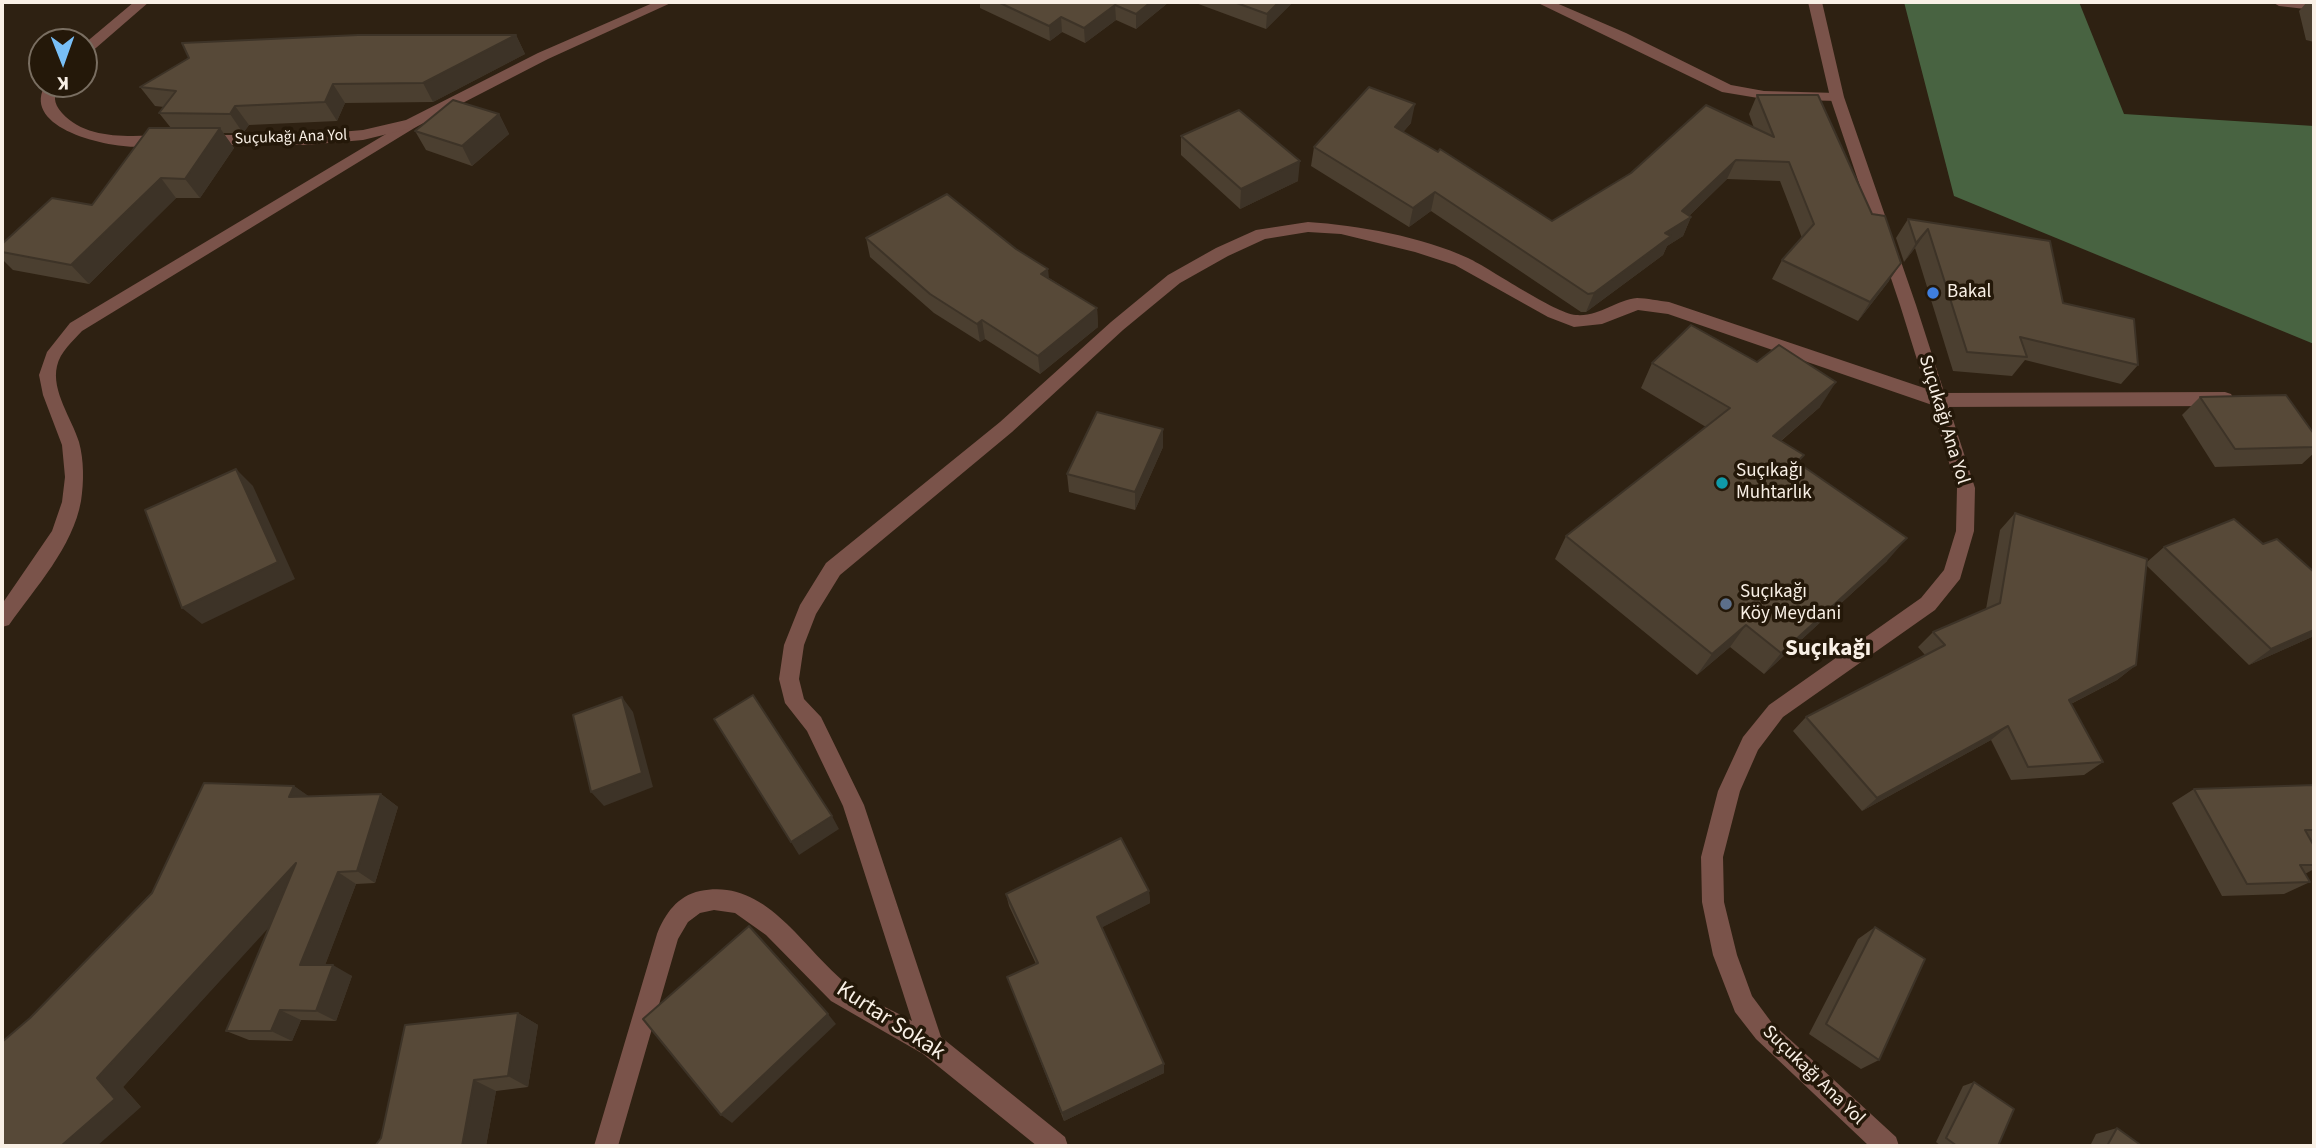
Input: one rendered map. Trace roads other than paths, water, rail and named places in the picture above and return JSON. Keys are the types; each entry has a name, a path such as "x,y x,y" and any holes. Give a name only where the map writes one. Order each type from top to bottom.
{"street":[{"path":"98,39 142,2"},
{"name":"Suçukağı Ana Yol","path":"47,98 47,104 55,116 68,127 93,137 136,141 305,140 363,135 411,124 543,56 666,2"},
{"path":"1543,2 1621,36 1727,89 1764,95 1837,97"},
{"name":"Suçukağı Ana Yol","path":"1815,2 1837,97 1966,488 1965,531 1953,573 1928,604 1776,711 1750,744 1729,791 1712,857 1713,902 1725,955 1743,1004 1764,1031 1887,1146"},
{"path":"2279,2 2314,6"},
{"path":"2,619 46,555 70,510 74,481 71,445 51,388 47,368 59,347 76,327 411,124"},
{"path":"932,1045 853,805 814,724 795,703 789,680 794,645 807,611 833,569 1006,427 1117,326 1174,279 1222,252 1262,234 1308,227 1341,229 1418,247 1461,261 1554,313 1574,321 1602,318 1621,308 1638,304 1669,308 1938,400 2241,399"},
{"name":"Kurtar Sokak","path":"606,1146 668,934 680,914 695,903 714,898 739,902 774,927 839,993 932,1045 1056,1146"}],"place":[{"name":"Bakal","path":"1933,293"},
{"name":"Suçıkağı Muhtarlık","path":"1722,483"},
{"name":"Suçıkağı Köy Meydani","path":"1726,604"}],"district":[{"name":"Suçıkağı","path":"1828,650"}]}
